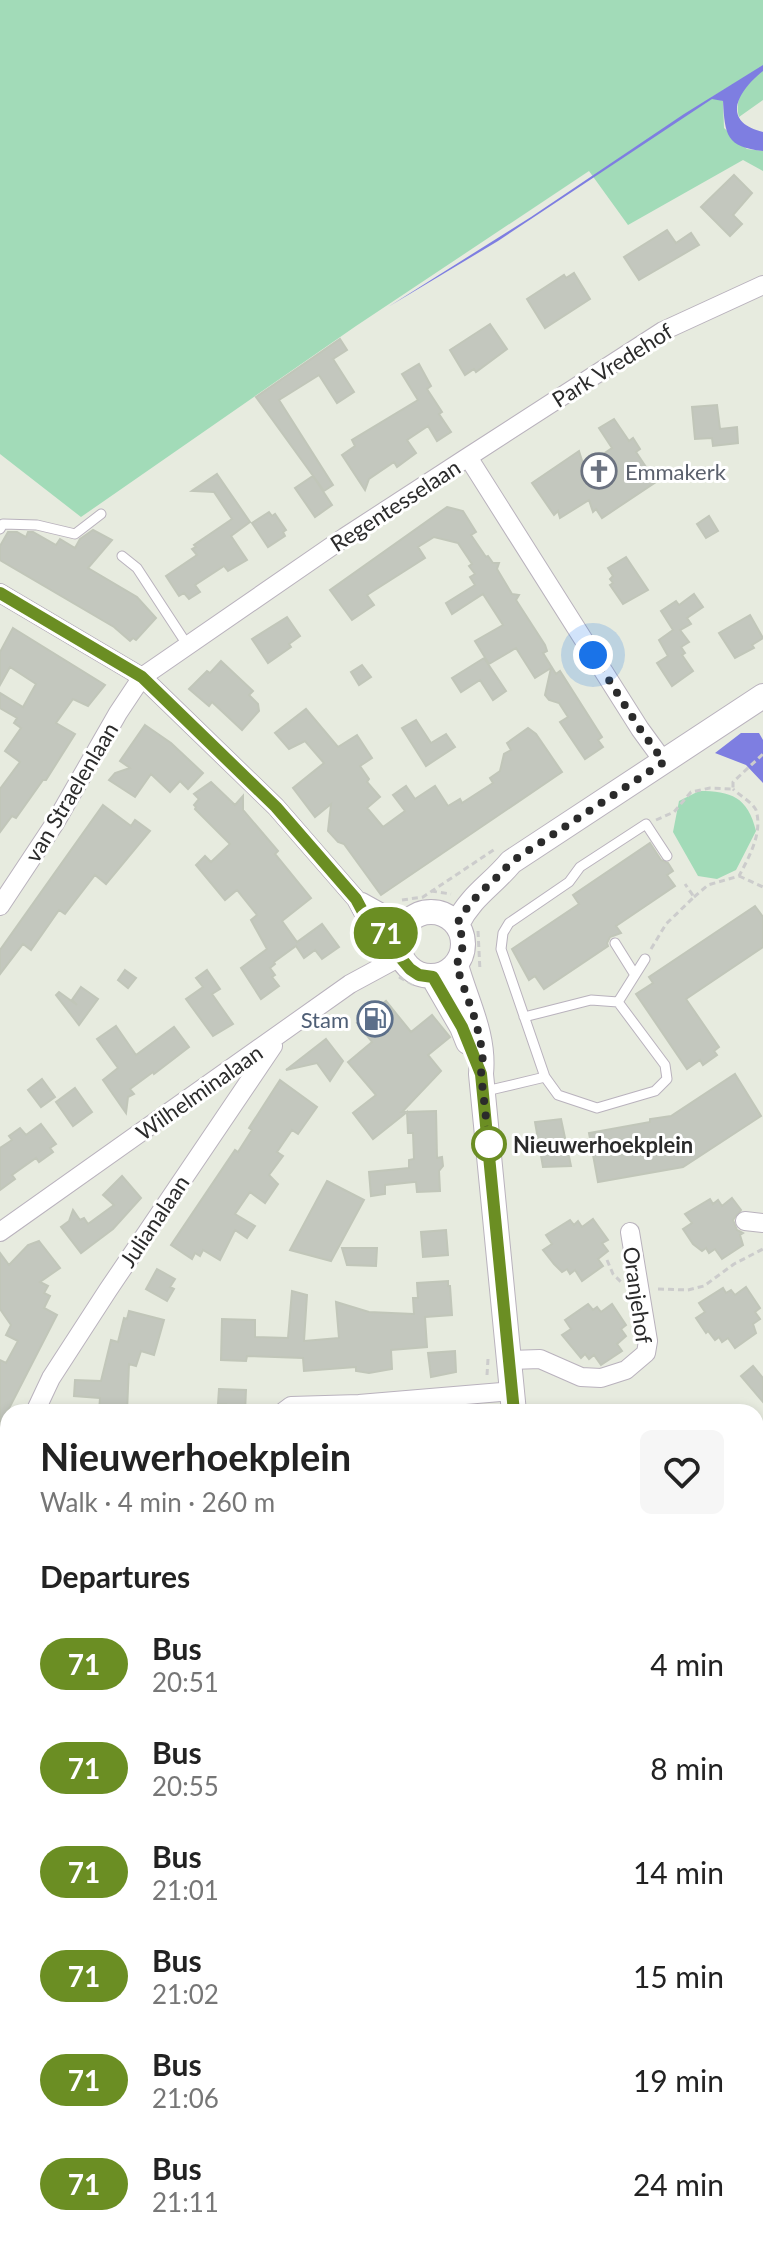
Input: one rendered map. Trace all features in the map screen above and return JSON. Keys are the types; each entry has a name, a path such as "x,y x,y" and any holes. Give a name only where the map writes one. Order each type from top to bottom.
{"main road":[{"path":"482,1083 462,1027 414,972 397,937 421,913 451,912 468,904 511,862 763,696"},
{"path":"425,982 449,971 461,956 463,940 451,912"},
{"path":"456,965 476,1022 483,1054 482,1083 514,1402"}],"street":[{"name":"Park Vredehof","path":"468,457 663,331 763,285"},
{"name":"Regentesselaan","path":"142,677 345,537 468,457 664,762"},
{"path":"0,593 142,677 276,807 356,899 364,914 397,937"},
{"name":"van Straelenlaan","path":"0,906 5,886 55,823 142,677"},
{"name":"Wilhelminalaan","path":"0,1232 350,984 397,937"},
{"name":"Julianalaan","path":"39,1404 51,1378 108,1290 281,1034"},
{"name":"Oranjehof","path":"510,1360 528,1358 550,1362 581,1377 601,1378 626,1370 646,1353 648,1341 630,1232"},
{"path":"359,1404 514,1402"}],"lane":[{"path":"0,529 3,524 37,525 75,534 101,514"},
{"path":"122,556 137,568 188,646"},
{"path":"524,1017 591,1000 618,1002 665,1065 667,1079 655,1091 597,1108 558,1095 545,1077 524,1017 501,949 503,933 509,923 569,882 580,867 646,824 667,856"},
{"path":"615,943 635,975"},
{"path":"618,1002 645,959"},
{"path":"482,1083 545,1077"}],"path":[{"path":"733,789 733,782 763,754"},
{"path":"646,824 674,812 691,792 710,788 733,789 756,809 760,828 758,842 739,876"},
{"path":"645,959 666,924 708,885 739,876 763,887"},
{"path":"685,884 694,897"},
{"path":"425,982 393,972 397,937 420,898 451,912 477,945 480,972"},
{"path":"640,1296 654,1289 688,1290 704,1286 734,1264 763,1249"}],"green space":[{"path":"0,0 763,0 763,100 739,117 740,80 712,97 723,101 724,128 747,149 763,151 763,171 743,160 628,225 589,171 356,326 81,517 0,454"},
{"path":"699,791 720,792 736,798 748,810 756,831 736,870 717,879 698,876 673,832 679,801"}],"shaded area":[{"path":"763,65 763,71 741,96 737,113 749,127 763,132 763,151 741,146 730,137 723,101 712,99 498,241 388,307 531,217"},
{"path":"741,733 759,733 763,740 763,783 746,765 715,753"}],"building":[{"path":"734,175 752,193 733,215 742,224 730,236 701,207"},
{"path":"667,230 676,243 691,233 699,245 639,280 624,257"},
{"path":"574,273 590,299 545,328 527,299 564,275 566,278"},
{"path":"490,324 507,349 476,372 474,369 465,375 450,350"},
{"path":"340,339 347,350 333,359 354,392 337,403 319,375 279,400 333,485 324,491 256,397"},
{"path":"419,364 431,386 427,389 451,432 437,441 428,426 407,440 416,453 397,467 394,462 369,479 365,490 342,455 355,446 352,440 418,400 402,374"},
{"path":"717,405 720,429 737,427 738,443 713,446 712,438 695,439 692,407"},
{"name":"Emmakerk","path":"614,419 629,441 633,438 640,449 636,452 656,482 602,518 596,509 593,512 589,500 560,518 558,511 554,515 532,483 579,451 584,467 612,448 599,428"},
{"path":"217,474 250,522 231,536 247,560 228,571 224,566 195,585 200,592 189,599 184,593 179,596 166,576 197,555 192,549 196,547 194,545 232,519 214,492 192,491"},
{"path":"313,476 332,505 315,517 295,488"},
{"path":"447,507 463,511 476,532 471,535 486,557 493,563 499,563 497,569 512,594 519,595 516,600 545,645 547,651 543,653 556,674 560,671 602,737 598,740 603,747 585,759 560,722 568,717 559,703 545,695 551,668 535,678 516,648 489,664 475,641 503,625 483,594 452,614 446,603 475,585 470,577 475,574 469,566 472,564 458,543 434,537 418,547 425,558 367,595 374,605 352,620 330,590"},
{"path":"269,512 272,516 275,514 286,530 283,532 285,536 268,547 252,523"},
{"path":"709,516 718,531 706,538 697,524"},
{"path":"93,530 112,540 88,568 137,597 156,618 136,640 133,638 130,641 114,627 0,560 0,546 8,532 17,532 26,537 28,532 33,532 56,545 60,539 75,548 80,539"},
{"path":"626,557 648,590 623,604 610,585 613,576 608,568"},
{"path":"694,594 703,607 687,618 691,624 680,630 689,642 681,647 685,653 682,655 693,671 672,686 657,663 668,656 659,640 673,630 661,611 676,601 679,605"},
{"path":"750,615 763,638 752,645 754,648 735,658 719,633"},
{"path":"287,617 300,636 289,644 291,647 268,663 252,639"},
{"path":"13,628 105,685 88,706 73,699 56,723 75,734 46,780 16,818 12,816 0,832 0,789 20,762 5,751 21,728 14,723 17,718 0,708 0,693 23,707 36,684 10,667 0,685 0,652"},
{"path":"484,658 506,691 493,700 480,680 461,692 452,678"},
{"path":"221,661 253,691 249,695 258,704 259,711 242,730 212,702 209,706 189,689"},
{"path":"362,665 371,677 359,685 351,672"},
{"path":"306,709 338,747 357,735 372,758 360,766 369,779 367,782 380,797 367,808 383,827 405,811 393,795 406,786 415,799 435,786 448,806 460,799 462,803 493,783 490,778 500,771 504,754 511,750 507,743 528,728 536,734 562,772 381,895 344,844 328,831 331,804 315,817 293,788 324,763 305,741 289,749 275,733"},
{"path":"416,720 431,743 446,734 455,747 426,766 402,728"},
{"path":"145,725 171,743 203,773 188,789 180,781 170,792 151,774 135,797 109,780 115,773 130,768 120,761"},
{"path":"211,782 235,805 243,796 243,810 278,851 275,854 311,898 282,921 297,942 322,924 339,947 322,959 315,950 304,958 296,946 270,968 279,986 261,999 241,968 267,949 251,920 257,915 237,890 225,900 196,865 205,856 211,862 230,844 195,809 194,805 199,799 194,794"},
{"path":"103,805 131,826 135,820 150,831 106,884 95,875 65,914 59,910 31,950 23,944 0,974 0,950"},
{"path":"650,843 673,871 667,875 675,886 616,926 621,933 610,937 608,946 544,989 535,976 529,980 512,949 579,904 573,895"},
{"path":"755,906 763,917 763,947 686,999 719,1047 714,1051 717,1055 703,1065 700,1060 687,1069 636,994 653,983 649,977"},
{"path":"125,970 136,978 128,988 118,980"},
{"path":"207,970 220,989 212,994 233,1024 213,1036 186,999 203,987 196,978"},
{"path":"81,987 98,999 79,1025 56,995 59,992 77,1005 72,1000"},
{"path":"386,1001 411,1032 432,1015 450,1037 428,1055 441,1071 402,1112 436,1111 437,1158 442,1157 443,1166 439,1171 440,1191 417,1192 414,1182 385,1185 385,1194 371,1196 369,1172 409,1168 409,1160 414,1159 413,1133 408,1133 407,1112 373,1139 353,1113 376,1095 348,1062 372,1042 357,1023"},
{"path":"116,1026 136,1055 174,1027 189,1047 130,1089 134,1094 128,1097 126,1113 103,1080 118,1068 97,1039"},
{"path":"326,1039 343,1061 330,1081 317,1063 286,1070"},
{"path":"735,1074 761,1116 683,1167 598,1182 589,1133 671,1116"},
{"path":"42,1079 55,1097 41,1107 28,1090"},
{"path":"280,1080 317,1107 298,1134 292,1130 277,1152 283,1156 269,1175 278,1184 265,1203 250,1192 235,1214 255,1226 247,1238 235,1230 220,1260 203,1250 200,1256 195,1253 192,1259 171,1245 235,1150 238,1152 252,1130 249,1128"},
{"path":"75,1088 92,1112 73,1126 56,1102"},
{"path":"561,1119 571,1166 543,1167 535,1122"},
{"path":"41,1124 56,1144 50,1148 53,1152 39,1162 36,1158 12,1175 15,1179 0,1190 0,1148 12,1140 9,1136 20,1128 26,1135"},
{"path":"122,1176 141,1198 113,1229 81,1253 61,1227 69,1221 73,1210 80,1220 84,1218 88,1224 114,1205 103,1195"},
{"path":"327,1181 364,1200 331,1261 290,1250"},
{"path":"732,1198 741,1210 733,1220 737,1230 743,1233 740,1235 743,1245 722,1259 715,1249 709,1253 706,1248 702,1251 693,1244 683,1229 692,1223 685,1214 710,1199 713,1204 718,1200 722,1206"},
{"path":"593,1219 608,1240 602,1243 608,1251 598,1259 603,1266 582,1281 575,1270 570,1274 567,1269 562,1272 543,1250 552,1244 546,1235 570,1220 574,1225 578,1221 582,1227"},
{"path":"446,1230 448,1255 423,1257 421,1232"},
{"path":"39,1241 60,1268 40,1282 48,1286 44,1293 50,1296 44,1308 57,1315 11,1404 0,1404 0,1360 6,1363 18,1341 6,1335 11,1325 0,1309 0,1253 9,1265 28,1245"},
{"path":"342,1248 377,1248 376,1266 347,1265"},
{"path":"157,1269 175,1279 170,1287 174,1289 167,1301 146,1289"},
{"path":"448,1281 452,1315 425,1317 427,1347 391,1350 392,1369 369,1373 356,1371 356,1367 304,1371 303,1358 247,1356 246,1361 221,1360 222,1319 255,1320 255,1337 288,1338 292,1291 307,1295 304,1341 339,1338 336,1302 369,1312 414,1314 413,1298 418,1298 417,1283"},
{"path":"746,1287 760,1308 755,1312 760,1319 753,1324 756,1333 735,1348 728,1338 722,1342 719,1337 715,1340 696,1318 705,1312 699,1303 723,1288 726,1293 731,1290 735,1295"},
{"path":"588,1304 593,1310 597,1307 601,1312 612,1304 626,1325 621,1329 626,1336 617,1344 622,1351 601,1365 594,1355 589,1359 585,1354 581,1358 562,1335 571,1329 565,1320"},
{"path":"129,1311 164,1320 154,1355 141,1351 136,1366 129,1364 127,1404 100,1404 100,1398 74,1396 75,1380 101,1381 111,1340 118,1342 124,1318 127,1319"},
{"path":"455,1351 456,1372 431,1377 428,1353"},
{"path":"753,1366 763,1378 763,1402 741,1376"},
{"path":"219,1389 246,1390 245,1404 218,1404"}],"bus line":[{"name":"71","path":"0,593 142,677 276,807 356,899 364,914 398,942 404,963 419,975 433,977 446,997 481,1074 513,1404"}],"place":[{"name":"Emmakerk","path":"599,471"},
{"name":"Stam","path":"375,1019"},
{"name":"Nieuwerhoekplein","path":"489,1144"}],"route":[{"path":"489,1144 481,1074 483,1054 476,1022 456,965 463,948 457,924 468,904 511,862 664,762 593,655"}]}
